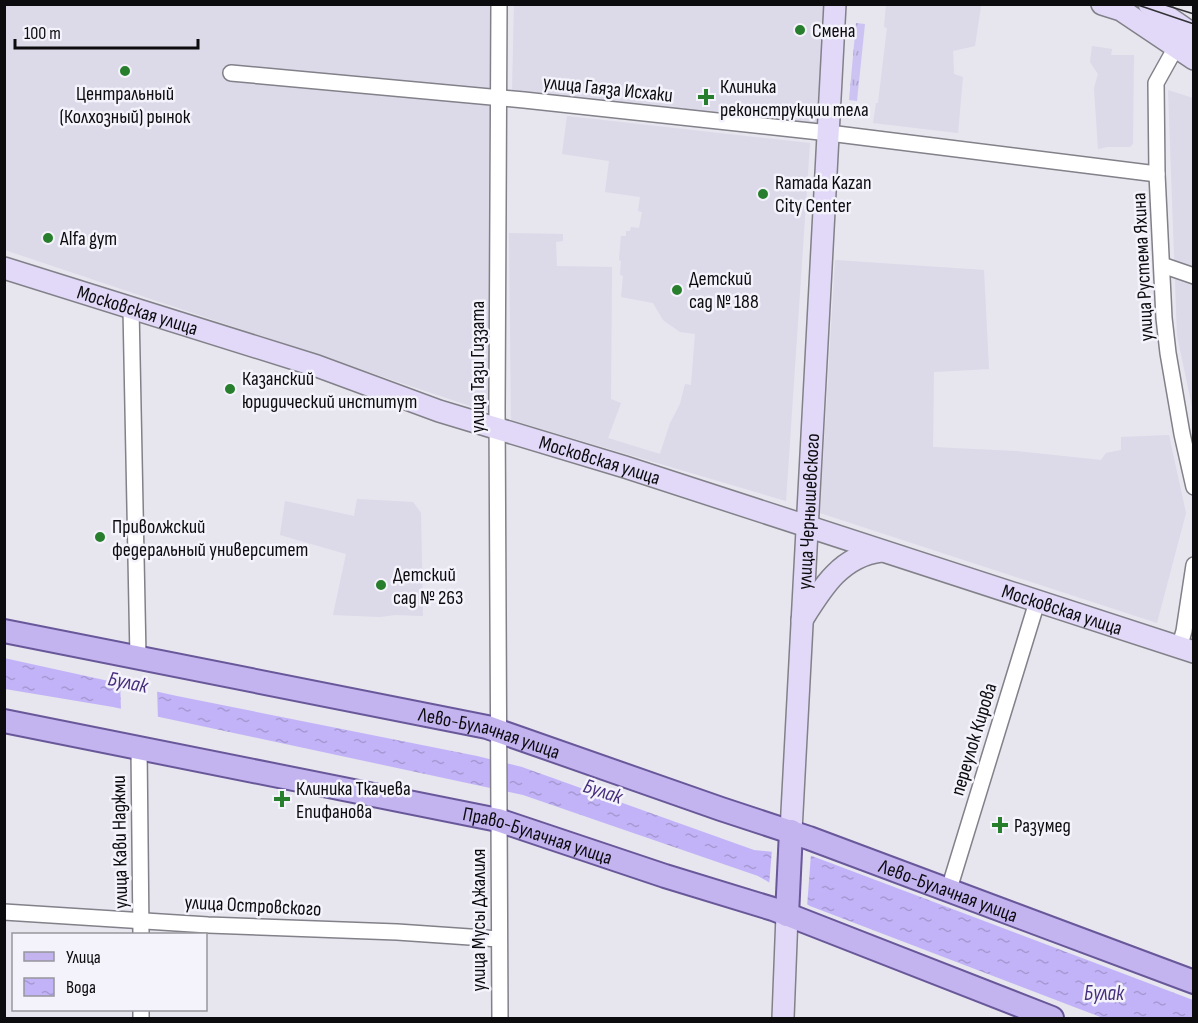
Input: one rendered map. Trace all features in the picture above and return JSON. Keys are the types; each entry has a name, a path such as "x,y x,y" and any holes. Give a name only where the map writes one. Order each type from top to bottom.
{"main road":[{"name":"Лево-Булачная улица","path":"4,631 138,657 499,737 720,809 791,839 949,890 1194,982"},
{"name":"Право-Булачная улица","path":"4,721 499,814 787,907 1052,1018"},
{"name":"улица Чернышевского","path":"787,907 791,839"}],"street":[{"name":"улица Тази Гиззата","path":"499,4 497,708 499,814"},
{"name":"улица Чернышевского","path":"791,839 835,4"},
{"path":"1102,4 1121,10 1185,53"},
{"path":"1149,4 1194,35"},
{"name":"улица Рустема Яхина","path":"1185,53 1156,83 1157,174 1168,353 1194,487"},
{"name":"улица Гаяза Исхаки","path":"231,73 499,98 830,133 1157,174"},
{"path":"1162,265 1194,276"},
{"name":"Московская улица","path":"4,268 316,366 440,411 498,427 1186,650"},
{"path":"131,308 138,657"},
{"path":"801,620 820,592 844,565 859,556 881,551"},
{"path":"1186,650 1184,631 1194,565"},
{"name":"переулок Кирова","path":"949,890 1036,602"},
{"name":"улица Кави Наджми","path":"139,748 141,927"},
{"name":"улица Мусы Джалиля","path":"499,814 500,1018"},
{"name":"улица Чернышевского","path":"783,1018 787,907"},
{"name":"улица Островского","path":"4,912 141,927 208,925 397,932 499,939"}],"shaded area":[{"path":"5,5 491,5 488,412 5,250"},
{"path":"514,5 826,5 817,123 512,91"},
{"path":"886,5 981,6 975,46 953,51 954,74 963,77 958,133 873,123 876,103 878,103 887,28 884,27"},
{"path":"1092,46 1112,49 1111,55 1134,55 1133,144 1130,147 1098,149 1094,88 1098,74 1090,62"},
{"path":"1168,90 1193,98 1193,412 1177,335"},
{"path":"567,116 810,143 786,501 511,420 509,233 563,234 563,241 556,242 557,266 612,267 611,399 621,403 608,438 660,454 670,423 680,404 685,384 691,385 695,334 680,332 663,320 653,303 621,297 623,276 620,275 621,261 619,260 621,236 626,236 626,231 630,231 631,227 639,228 642,212 638,211 640,197 605,192 609,161 562,154"},
{"path":"835,260 984,270 989,369 934,372 933,447 1015,451 1101,460 1106,453 1121,450 1121,437 1169,435 1186,513 1157,623 820,513"},
{"name":"Детский сад № 263","path":"357,499 413,502 421,513 423,616 333,615 346,554 280,535 285,501 354,516"}],"green space":[{"path":"856,23 865,24 857,101 849,100"}],"water":[{"name":"Булак","path":"4,658 522,767 754,850 812,856 1193,1000 1193,1018 1103,1018 810,906 758,876 523,795 113,707 5,689"}],"pier":[{"path":"120,679 157,688 158,720 121,712"},
{"path":"772,849 811,854 807,907 769,886"}],"tram line":[{"path":"1135,4 1194,24"},
{"path":"1165,5 1194,14"}],"place":[{"name":"Смена","path":"800,30"},
{"name":"Центральный (Колхозный) рынок","path":"125,71"},
{"name":"Клиника реконструкции тела","path":"706,97"},
{"name":"Ramada Kazan City Center","path":"763,194"},
{"name":"Alfa gym","path":"48,238"},
{"name":"Детский сад № 188","path":"677,290"},
{"name":"Казанский юридический институт","path":"230,389"},
{"name":"Приволжский федеральный университет","path":"100,537"},
{"name":"Детский сад № 263","path":"381,585"},
{"name":"Клиника Ткачева Епифанова","path":"282,799"},
{"name":"Разумед","path":"1000,825"}]}
